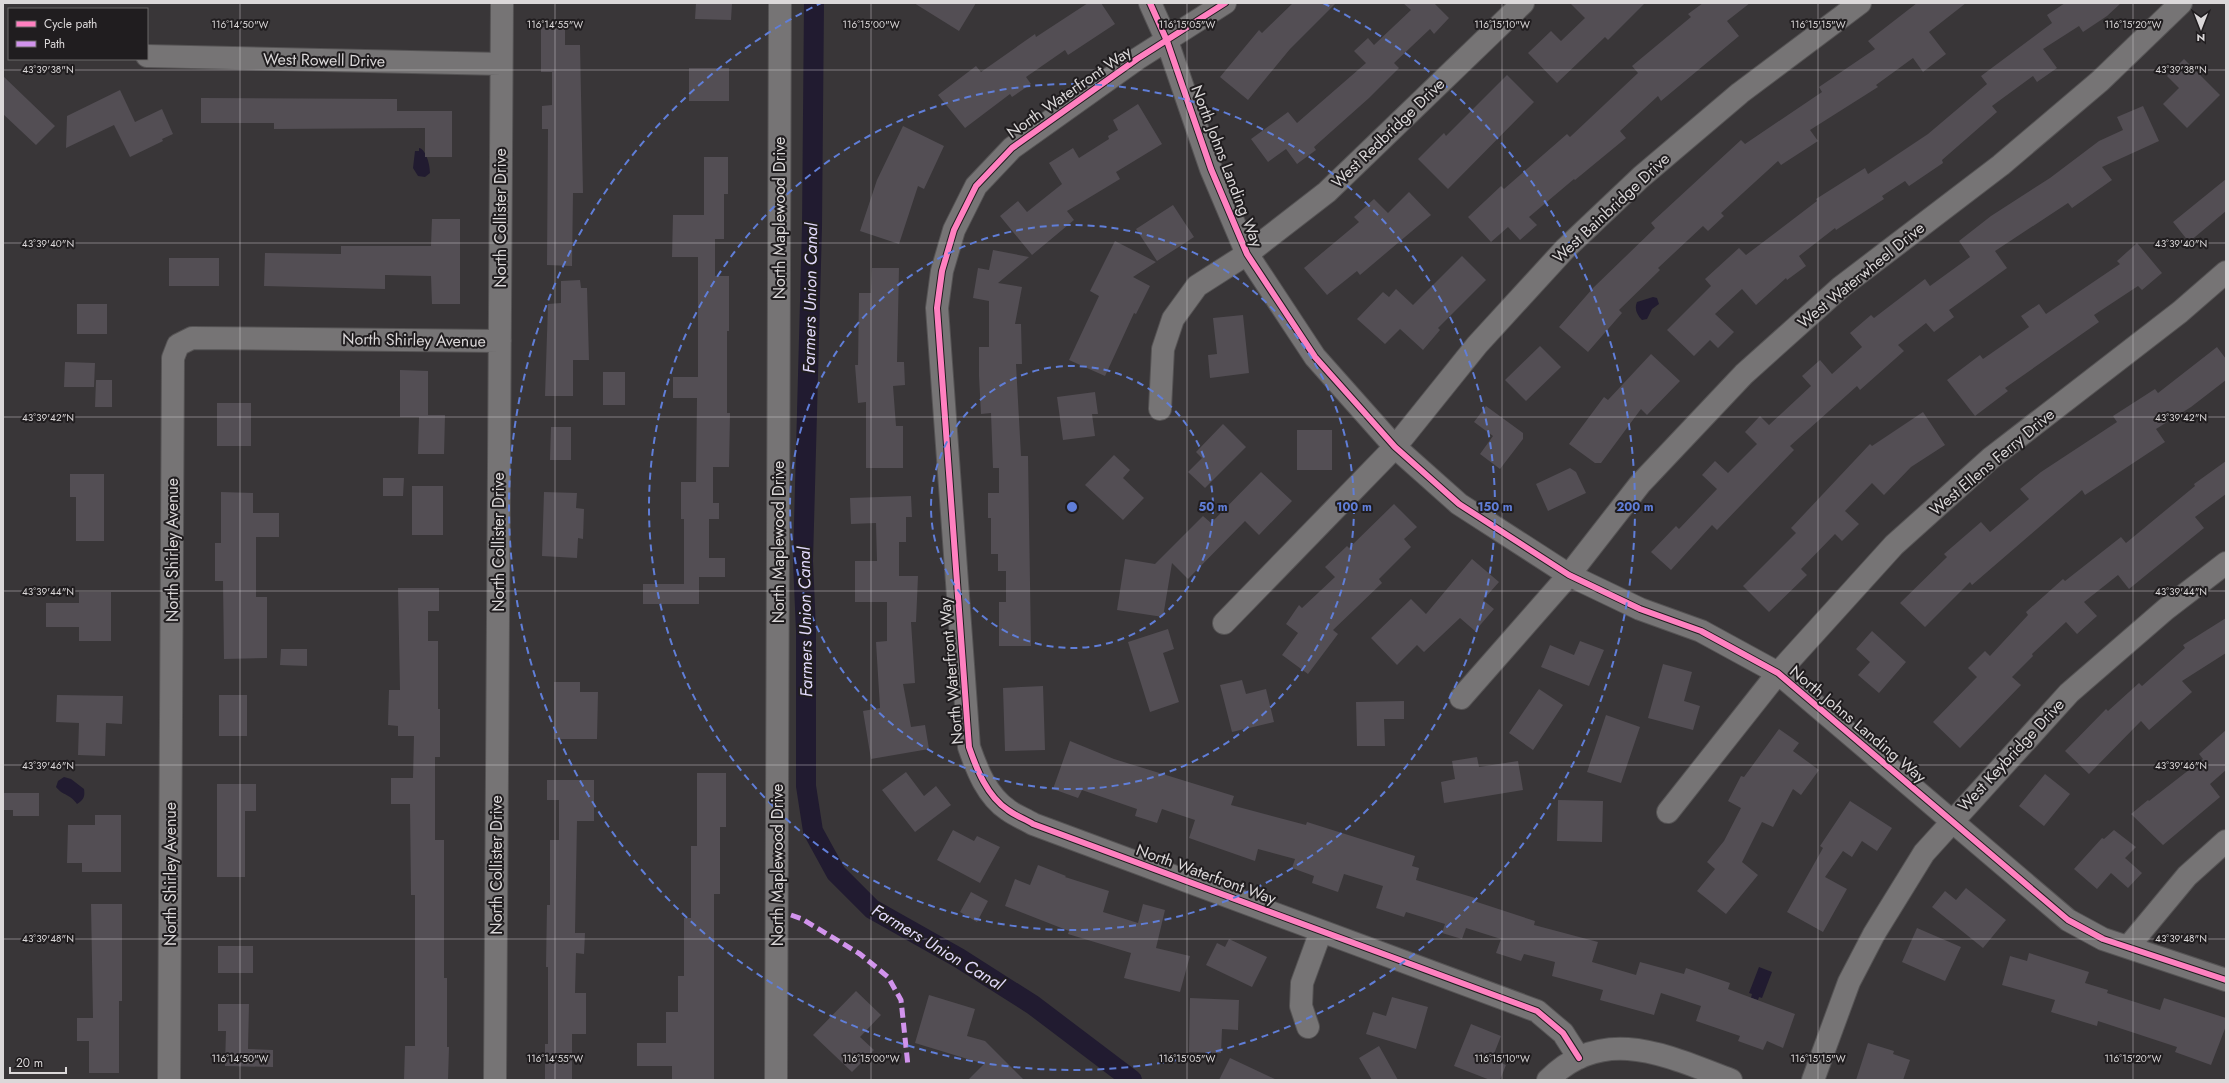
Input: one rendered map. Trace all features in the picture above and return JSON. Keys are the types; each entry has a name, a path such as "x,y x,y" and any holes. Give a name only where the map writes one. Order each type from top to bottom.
{"street":[{"name":"North Collister Drive","path":"495,1080 502,3"},
{"name":"North Maplewood Drive","path":"776,1080 780,3"},
{"name":"North Johns Landing Way","path":"1150,3 1167,41 1211,169 1247,254 1314,357 1395,448 1459,504 1569,575 1640,609 1701,630 1778,673 2068,920 2103,939 2226,980"},
{"name":"North Waterfront Way","path":"1225,3 1137,59 1012,148 976,186 954,230 942,271 937,308 969,747 976,768 987,788 1007,810 1033,824 1537,1011 1563,1033 1579,1058"},
{"name":"West Redbridge Drive","path":"1160,409 1163,350 1173,319 1197,286 1247,254 1327,192 1523,3"},
{"name":"West Bainbridge Drive","path":"1224,623 1395,448 1477,345 1565,249 1619,198 1740,93 1860,3"},
{"name":"West Waterwheel Drive","path":"1461,698 1569,575 1640,484 1744,374 1841,287 2001,164 2100,81 2181,3"},
{"name":"West Rowell Drive","path":"148,56 501,64"},
{"name":"West Ellens Ferry Drive","path":"1668,812 1778,673 1894,545 1991,458 2180,312 2226,272"},
{"name":"North Shirley Avenue","path":"169,1080 173,358 178,345 192,338 500,341"},
{"name":"West Keybridge Drive","path":"1813,1080 1849,982 1874,934 1924,853 1952,820 2069,693 2166,609 2226,563"},
{"path":"2128,947 2187,876 2226,841"},
{"path":"1308,1027 1301,1006 1302,983 1321,931"},
{"path":"1548,1080 1557,1071 1579,1058 1607,1049 1631,1048 1659,1054 1731,1080"}],"shaded area":[{"path":"419,148 426,154 429,166 430,173 425,177 418,176 413,168 415,151 419,151"},
{"path":"1653,297 1657,298 1659,304 1652,309 1647,319 1642,320 1636,312 1637,302"},
{"path":"64,777 71,779 84,789 84,798 77,804 56,787 58,781"},
{"path":"1759,967 1772,972 1762,998 1759,997 1758,1000 1751,998 1752,994 1749,993"}],"building":[{"path":"696,3 732,3 731,20 695,19"},
{"path":"914,3 976,3 959,31"},
{"path":"1088,3 1101,3 1115,24 1068,55 1065,50 1026,77 1031,84 1012,97 1010,94 965,128 938,95 976,66 981,72 1035,34 1036,37"},
{"path":"1293,3 1336,3 1290,49 1248,100 1220,77 1259,30 1262,33"},
{"path":"1403,3 1434,3 1449,18 1434,34 1430,29 1394,63 1399,68 1369,98 1314,147 1316,150 1297,164 1286,149 1268,162 1251,139 1288,112 1297,123 1366,63 1354,51 1368,38 1374,45 1411,10"},
{"path":"1570,3 1645,3 1608,40 1605,37 1557,83 1528,53 1551,31 1561,41 1585,18"},
{"path":"1703,3 1750,3 1727,21 1739,36 1661,101 1658,96 1620,131 1626,138 1529,217 1537,225 1520,240 1508,227 1491,242 1468,217 1501,186 1504,189 1567,134 1570,137 1638,73 1632,66 1691,17 1688,14"},
{"path":"1917,3 1966,3 1929,32 1946,54 1923,72 1913,58 1876,85 1878,87 1810,130 1818,141 1781,165 1778,161 1721,213 1724,216 1708,231 1703,226 1658,268 1660,270 1619,310 1622,313 1588,352 1559,327 1593,288 1655,228 1651,223 1741,140 1745,144 1822,92 1819,87 1875,49 1868,41"},
{"path":"2065,3 2121,3 2107,16 2083,32 2079,26 2043,49 2057,68 2037,82 2033,76 1992,106 1997,112 1942,160 1943,163 1909,186 1905,181 1882,196 1884,199 1836,230 1835,228 1799,256 1806,266 1787,280 1786,278 1756,305 1742,289 1715,314 1734,332 1718,348 1710,340 1694,356 1667,330 1711,286 1705,279 1739,248 1746,255 1817,201 1816,199 1865,168 1868,174 1928,134 1987,84 1981,76 2052,23 2047,15"},
{"path":"541,27 565,27 565,45 580,45 583,193 573,193 572,266 547,265 548,129 542,129 542,106 552,105 552,72 541,72"},
{"path":"2184,59 2220,95 2187,128 2163,104 2179,88 2167,76"},
{"path":"689,68 729,68 729,101 689,101"},
{"path":"1507,75 1534,102 1448,189 1418,159 1444,133 1446,136"},
{"path":"3,76 55,126 36,145 3,114"},
{"path":"120,90 135,122 162,109 173,134 162,139 163,141 130,157 114,125 66,148 67,116"},
{"path":"201,98 397,99 397,111 452,111 452,157 425,157 425,128 274,129 274,123 201,123"},
{"path":"1138,104 1162,144 1116,172 1120,179 1067,211 1074,220 1032,255 1000,216 1018,201 1027,212 1062,184 1049,163 1073,148 1079,158 1109,139 1108,136 1118,130 1113,120"},
{"path":"2143,106 2159,141 2102,167 2112,180 2072,208 2068,203 1995,251 2007,268 1949,310 1954,317 1934,332 1926,323 1898,345 1904,351 1860,390 1857,386 1790,446 1794,450 1717,530 1712,525 1671,570 1651,552 1676,526 1679,529 1717,489 1702,475 1715,461 1728,473 1757,444 1745,432 1760,416 1769,425 1811,386 1802,376 1820,360 1832,374 1862,347 1850,333 1871,315 1874,318 1925,279 1930,286 1970,257 1959,241 1991,216 2050,178 2099,141 2123,130 2117,117"},
{"path":"903,126 944,146 924,189 918,186 899,244 860,231 877,180"},
{"path":"704,157 728,157 728,194 724,194 724,239 715,239 715,276 729,276 727,413 730,413 729,467 713,467 713,503 719,503 719,519 709,519 709,558 725,558 725,577 699,577 699,604 643,604 643,584 684,584 684,519 681,519 681,482 696,482 697,398 673,398 673,377 698,377 698,257 672,257 673,215 704,215"},
{"path":"2226,179 2226,211 2189,242 2173,222"},
{"path":"1409,192 1431,215 1360,275 1357,271 1327,295 1304,268 1359,222 1354,217 1374,199 1388,213"},
{"path":"1173,205 1194,237 1157,261 1136,229"},
{"path":"432,219 460,219 460,304 432,304 431,276 385,275 385,289 264,286 265,253 341,254 341,246 431,246"},
{"path":"1115,241 1156,262 1133,277 1150,286 1136,314 1134,313 1105,376 1069,360 1099,296 1090,291"},
{"path":"2137,243 2162,273 2142,290 2138,286 2094,315 2099,322 2005,388 2008,391 1975,416 1947,380 1980,355 1983,359 2029,327 2021,316 2039,304 2046,314 2120,264 2117,261"},
{"path":"993,250 1029,257 998,283 1022,287 1015,324 1021,324 1022,364 1016,364 1021,456 1028,456 1031,646 999,646 999,602 1006,602 1006,571 998,571 998,554 991,554 991,518 988,518 988,493 999,493 999,468 993,468 991,413 981,414 979,376 979,347 989,347 989,301 973,298 978,268 989,270"},
{"path":"1462,256 1486,280 1438,328 1440,330 1423,350 1400,329 1385,344 1357,319 1383,292 1389,297 1396,289 1413,305"},
{"path":"169,258 219,258 219,286 169,286"},
{"path":"872,268 899,268 897,362 904,362 905,385 893,386 896,426 903,426 903,468 866,468 866,402 858,403 855,365 858,365 859,293 871,293"},
{"path":"580,280 581,288 587,288 589,360 573,360 573,396 545,396 548,304 561,303 561,281"},
{"path":"77,304 107,304 107,334 77,334"},
{"path":"1243,315 1249,373 1210,378 1208,355 1217,354 1213,318"},
{"path":"1540,346 1561,367 1526,401 1505,380"},
{"path":"2217,347 2226,359 2226,380 2191,407 2156,429 2165,442 2085,495 2082,490 1972,585 1970,582 1925,627 1900,603 1947,557 1944,554 1981,522 1990,532 2029,499 2020,489 2041,472 2117,422 2113,416 2155,389 2158,393"},
{"path":"1651,354 1680,381 1647,415 1641,409 1601,463 1595,463 1569,444 1604,397 1608,400"},
{"path":"65,362 95,363 94,387 64,387"},
{"path":"400,370 428,371 428,415 445,415 444,454 418,454 419,417 400,417"},
{"path":"603,372 625,372 625,405 603,405"},
{"path":"96,380 112,380 112,407 95,407"},
{"path":"1095,392 1098,414 1092,414 1095,436 1063,440 1057,397"},
{"path":"217,403 251,403 251,446 217,446"},
{"path":"1486,406 1523,433 1523,439 1500,469 1480,454 1493,436 1474,422"},
{"path":"1923,412 1945,445 1911,467 1884,495 1872,483 1845,511 1859,524 1842,541 1835,534 1801,569 1807,575 1769,612 1743,586 1796,533 1791,528 1870,444 1872,446"},
{"path":"1223,424 1246,447 1205,488 1188,472 1202,458 1196,452"},
{"path":"551,427 571,427 571,460 550,460"},
{"path":"1297,430 1332,430 1332,470 1297,470"},
{"path":"1114,455 1130,470 1123,478 1144,498 1123,520 1085,485"},
{"path":"2226,461 2226,494 2195,517 2204,528 2129,589 2118,575 2084,602 2097,616 2077,634 2066,622 2032,654 2033,656 2012,677 2021,685 1960,748 1933,722 1977,677 1968,668 1985,651 1990,656 2028,615 2026,612 2063,579 2065,581 2121,537 2126,543 2195,486 2194,484"},
{"path":"1570,468 1576,472 1586,493 1548,511 1536,484"},
{"path":"1261,472 1292,501 1259,535 1245,521 1188,579 1172,563 1163,617 1117,610 1125,559 1155,564 1203,516 1211,523"},
{"path":"70,474 104,474 104,541 76,541 76,497 70,497"},
{"path":"383,478 404,478 403,496 383,496"},
{"path":"412,486 443,486 443,535 412,535"},
{"path":"221,492 253,493 253,513 279,513 279,537 256,537 256,597 267,597 267,658 224,659 223,581 215,581 215,543 221,543"},
{"path":"544,492 577,493 576,508 584,509 583,539 578,538 577,558 542,556"},
{"path":"911,496 912,517 906,517 906,542 899,542 899,576 918,576 916,622 911,622 915,683 903,684 911,727 925,725 929,749 871,759 863,711 880,708 876,642 887,641 887,602 855,602 855,561 877,561 876,523 851,524 850,498"},
{"path":"1394,504 1417,527 1404,539 1411,547 1379,579 1382,583 1333,630 1338,634 1308,674 1282,655 1298,633 1286,624 1299,605 1302,608 1335,577 1325,567 1347,546 1349,548"},
{"path":"1472,559 1499,582 1483,600 1494,609 1475,631 1460,618 1424,652 1417,645 1397,665 1371,638 1411,599 1426,614"},
{"path":"398,588 439,588 439,611 428,611 428,641 438,641 440,757 435,757 435,840 444,840 444,978 447,978 447,1047 449,1047 448,1080 404,1080 405,1046 415,1046 415,895 411,895 410,804 391,804 391,778 413,778 414,736 398,736 398,726 388,725 389,690 400,690"},
{"path":"79,592 111,592 111,641 79,641 79,627 46,627 46,603 79,603"},
{"path":"2226,618 2226,653 2182,681 2192,692 2149,730 2141,721 2089,774 2065,751 2106,709 2108,711 2139,683 2142,686 2185,648 2183,645"},
{"path":"1168,629 1174,649 1163,653 1179,702 1150,712 1128,642"},
{"path":"1872,631 1906,662 1879,693 1858,675 1870,662 1856,649"},
{"path":"1580,641 1604,650 1589,686 1541,667 1550,645 1574,655"},
{"path":"281,649 307,649 307,666 280,665"},
{"path":"1663,664 1692,672 1684,701 1700,706 1693,730 1648,718"},
{"path":"1242,680 1246,694 1266,689 1274,722 1232,732 1220,685"},
{"path":"554,682 580,682 580,692 598,692 597,739 554,739"},
{"path":"1043,686 1045,750 1005,751 1003,688"},
{"path":"1539,689 1563,705 1533,750 1509,733"},
{"path":"57,695 123,696 122,724 106,723 105,756 78,755 79,723 56,722"},
{"path":"219,695 247,695 247,736 219,736"},
{"path":"1404,701 1404,719 1384,719 1385,746 1357,746 1356,702"},
{"path":"1606,715 1640,727 1621,783 1587,772"},
{"path":"1779,729 1799,743 1793,751 1819,770 1801,795 1793,789 1773,827 1762,822 1742,862 1758,875 1726,914 1697,891 1715,869 1707,862 1724,841 1741,808 1728,801 1741,776 1744,777"},
{"path":"2226,730 2226,770 2210,784 2220,797 2163,845 2131,814 2203,759 2199,754"},
{"path":"1070,741 1114,759 1234,796 1231,805 1306,825 1307,822 1415,856 1412,866 1419,868 1416,880 1475,898 1474,901 1535,921 1534,925 1598,942 1592,962 1636,975 1640,962 1684,974 1686,968 1730,983 1728,989 1795,1014 1783,1048 1767,1041 1763,1050 1738,1041 1740,1036 1696,1021 1701,1006 1661,993 1654,1015 1600,1000 1603,990 1552,976 1555,962 1524,954 1521,961 1496,953 1501,939 1466,928 1462,939 1442,933 1445,924 1406,912 1404,917 1376,908 1383,886 1344,874 1338,892 1312,883 1314,876 1292,868 1295,859 1258,849 1255,861 1189,838 1195,820 1162,809 1157,823 1135,816 1137,809 1082,790 1078,798 1053,789"},
{"path":"1477,757 1479,767 1518,761 1523,790 1444,803 1441,782 1455,779 1452,761"},
{"path":"906,772 924,796 936,786 951,805 915,832 882,790"},
{"path":"697,773 726,773 726,827 720,827 720,894 714,894 714,1080 672,1080 672,1066 637,1066 637,1043 666,1043 666,1012 678,1012 678,976 684,976 684,918 691,918 691,846 697,846"},
{"path":"2045,774 2070,794 2044,826 2019,806"},
{"path":"547,780 594,780 594,821 577,821 575,933 585,933 584,954 576,953 575,993 586,993 586,1034 572,1034 572,1080 545,1080 545,1044 548,1044 548,967 546,967 547,905 550,905 550,840 559,840 559,800 547,800"},
{"path":"217,784 256,784 256,811 245,811 245,877 217,877"},
{"path":"3,793 39,793 39,816 13,816 13,810 3,810"},
{"path":"1558,800 1603,801 1602,842 1557,841"},
{"path":"1850,801 1892,828 1877,851 1862,841 1852,857 1843,851 1825,877 1847,889 1823,932 1787,912 1823,848 1820,846"},
{"path":"95,815 121,815 121,872 82,872 82,863 67,863 68,825 95,825"},
{"path":"953,830 974,841 977,836 1000,847 980,883 937,860"},
{"path":"2114,830 2136,847 2125,858 2142,873 2128,888 2111,873 2097,889 2074,869 2102,838 2104,839"},
{"path":"1038,865 1066,876 1065,877 1109,891 1103,912 1138,923 1143,904 1165,910 1156,948 1190,956 1180,992 1124,978 1131,953 1068,934 1069,931 1005,906 1015,879 1030,885"},
{"path":"1966,888 2006,920 1983,948 1932,907 1945,891 1956,900"},
{"path":"971,892 988,901 977,922 960,912"},
{"path":"91,904 122,904 122,1001 119,1001 119,1073 89,1073 89,1041 77,1041 77,1018 93,1018"},
{"path":"1917,928 1961,947 1945,981 1902,962"},
{"path":"1229,939 1267,957 1252,987 1206,965 1217,943 1225,947"},
{"path":"218,946 253,946 253,973 218,973"},
{"path":"2029,953 2089,972 2085,983 2108,990 2107,993 2160,1010 2164,998 2226,1018 2226,1026 2211,1065 2175,1052 2177,1047 2098,1021 2097,1026 2051,1012 2055,1000 2002,985 2010,956 2027,961"},
{"path":"856,991 881,1015 860,1037 874,1050 852,1072 813,1035"},
{"path":"929,995 975,1009 967,1036 985,1041 1024,1080 968,1080 984,1064 915,1043"},
{"path":"1392,997 1428,1007 1416,1049 1366,1034 1373,1012 1386,1016"},
{"path":"1190,998 1239,1000 1238,1030 1222,1029 1221,1053 1189,1052"},
{"path":"218,1004 249,1004 248,1049 273,1050 273,1067 225,1066 226,1031 218,1031"},
{"path":"1471,1024 1501,1036 1492,1059 1506,1065 1500,1080 1490,1080 1454,1066"},
{"path":"1868,1043 1894,1051 1893,1054 1910,1060 1903,1080 1856,1080"},
{"path":"1379,1046 1398,1080 1372,1080 1359,1058"},
{"path":"1230,1058 1277,1080 1219,1080"}],"waterway":[{"name":"Farmers Union Canal","path":"814,3 812,227 803,561 806,631 806,786 813,831 836,873 872,909 959,958 1033,1005 1132,1080"}],"marked path":[{"path":"791,915 802,919 860,954 888,977 901,1000 908,1066"}],"cycle path":[{"path":"1150,3 1167,41 1211,169 1247,254 1315,357 1395,447 1459,504 1569,575 1640,609 1701,631 1778,673 2068,920 2103,939 2226,980"},
{"path":"1225,3 1137,59 1012,148 976,186 954,230 942,271 937,308 969,747 979,773 994,797 1011,812 1033,824 1537,1011 1563,1033 1579,1058"}]}
